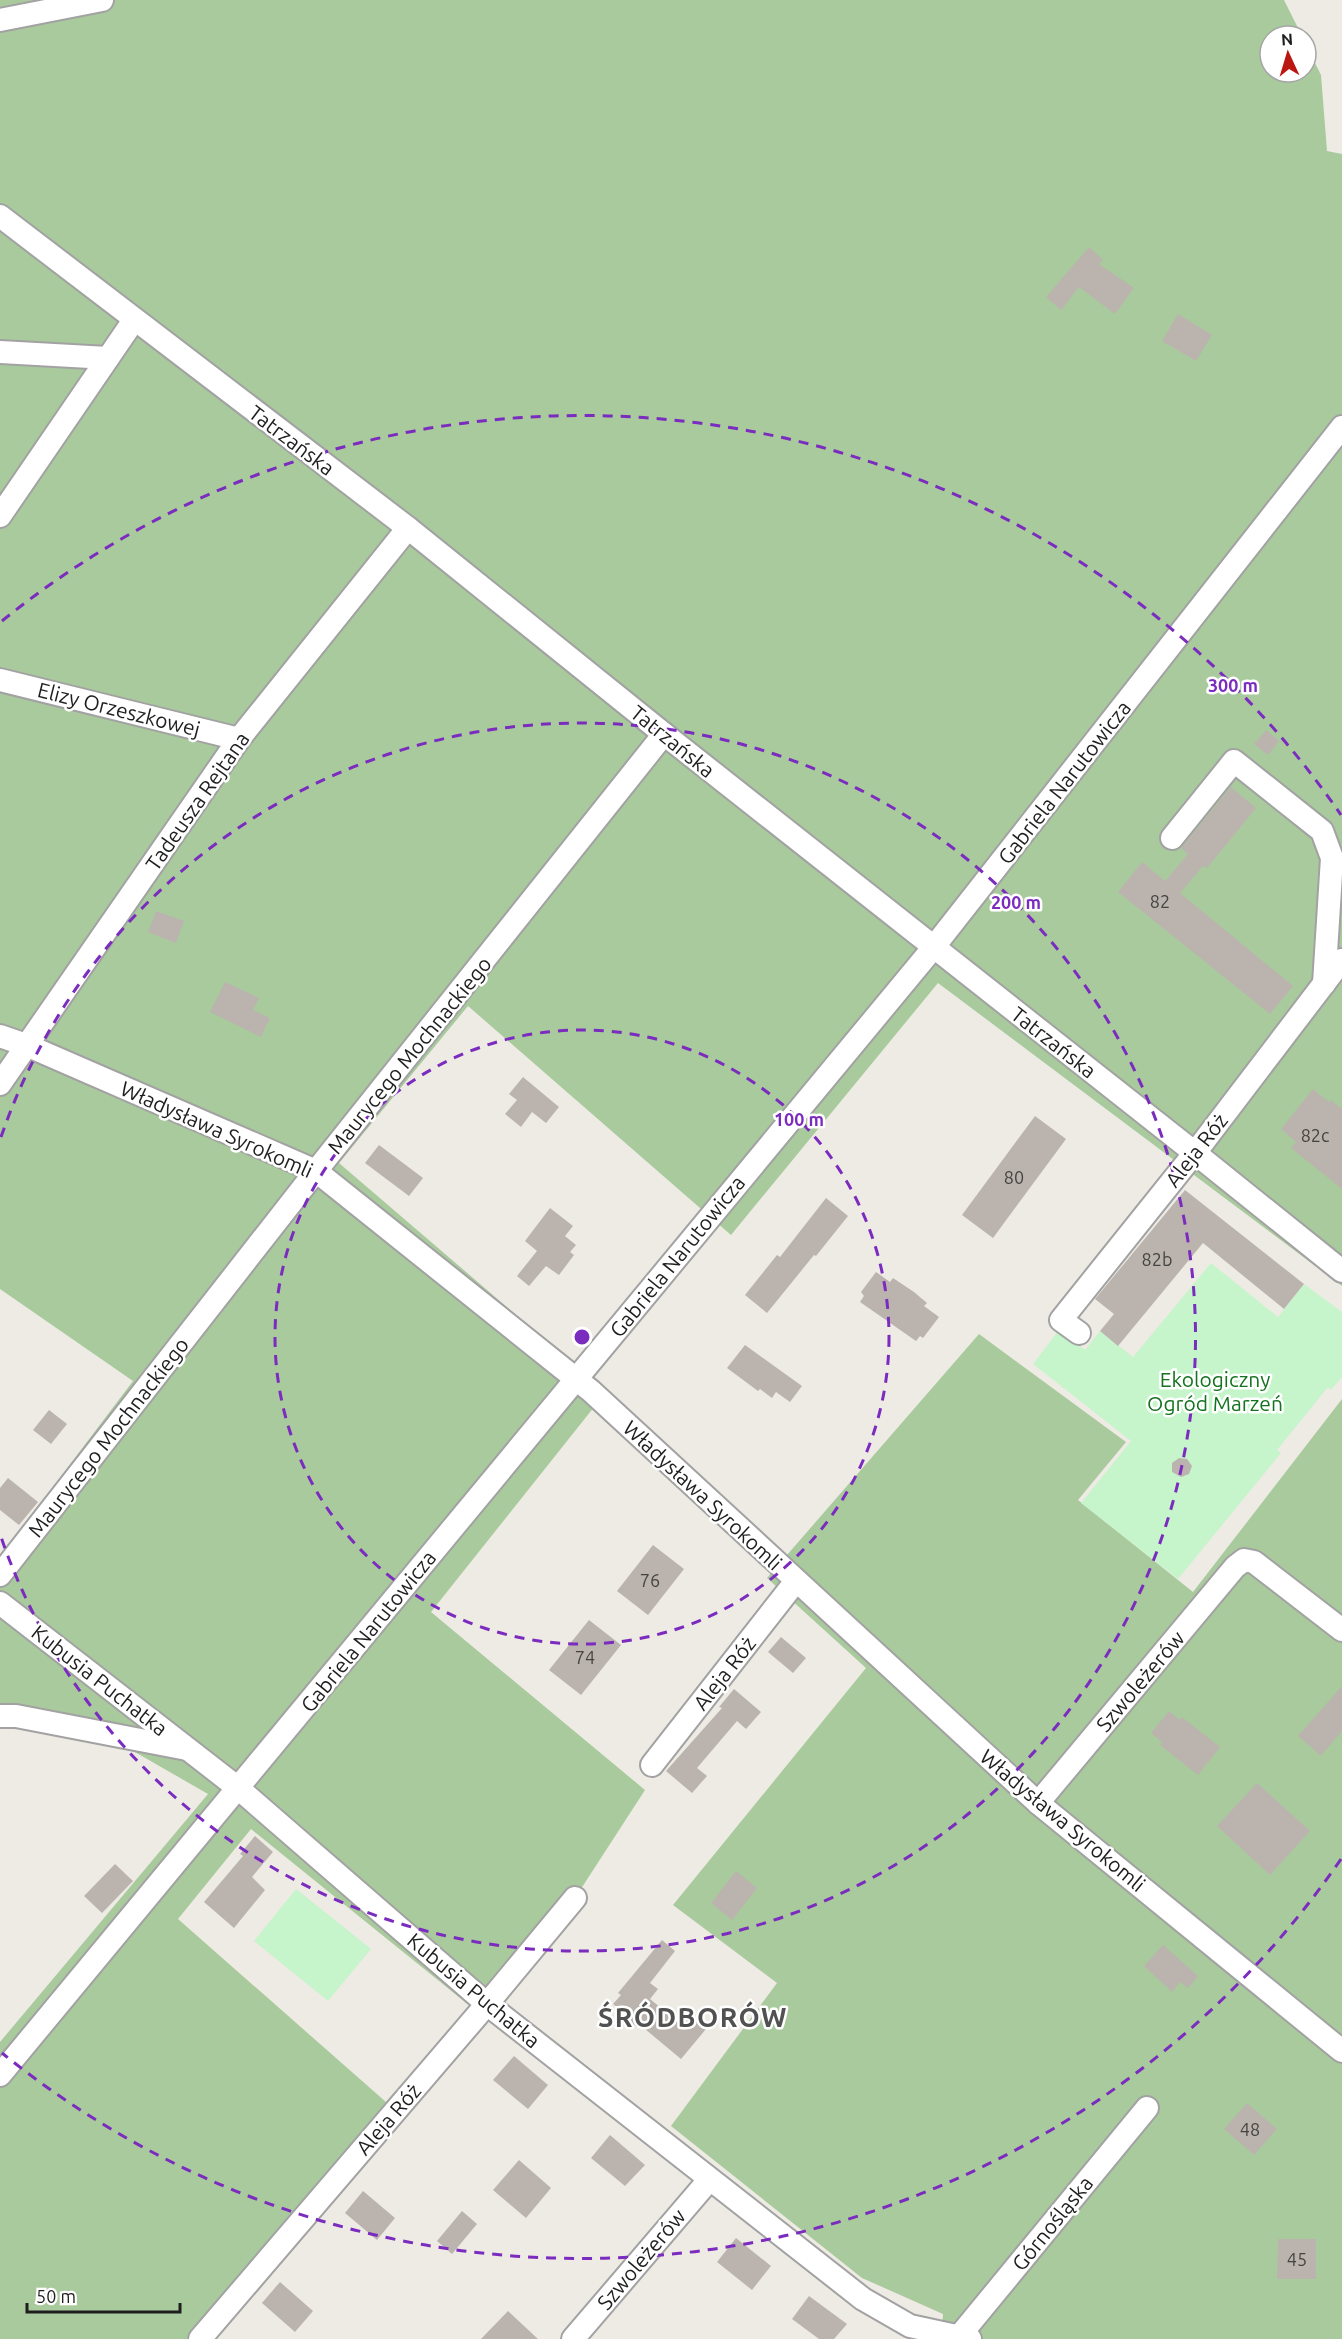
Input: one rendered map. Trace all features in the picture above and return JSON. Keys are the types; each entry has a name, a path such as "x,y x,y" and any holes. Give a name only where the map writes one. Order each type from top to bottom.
{"street":[{"path":"0,20 102,0"},
{"name":"Tatrzańska","path":"0,216 408,528 933,948 1342,1271"},
{"path":"0,516 134,320"},
{"path":"0,352 108,358"},
{"name":"Gabriela Narutowicza","path":"0,2075 933,948 1342,427"},
{"name":"Tadeusza Rejtana","path":"0,1084 239,739 408,528"},
{"name":"Elizy Orzeszkowej","path":"0,680 239,739"},
{"name":"Maurycego Mochnackiego","path":"0,1575 316,1171 664,734"},
{"path":"1172,838 1234,761 1322,831 1332,858 1324,984"},
{"name":"Aleja Róż","path":"1079,1333 1061,1320 1195,1153 1342,960"},
{"name":"Władysława Syrokomli","path":"0,1036 26,1045 316,1171 576,1379 1038,1803 1342,2051"},
{"name":"Szwoleżerów","path":"1038,1803 1244,1560 1254,1562 1342,1630"},
{"name":"Aleja Róż","path":"652,1765 796,1581"},
{"name":"Kubusia Puchatka","path":"0,1603 238,1788 487,2004 863,2299 910,2326 962,2338"},
{"path":"0,1716 16,1716 191,1750"},
{"name":"Aleja Róż","path":"200,2339 575,1898"},
{"name":"Górnośląska","path":"962,2338 1146,2108"},
{"name":"Szwoleżerów","path":"573,2339 709,2180"}],"green space":[{"path":"0,0 1284,0 1296,24 1258,24 1258,84 1318,84 1318,69 1321,75 1327,151 1342,154 1342,1286 938,983 731,1235 468,1006 339,1163 606,1392 431,1612 645,1790 575,1898 213,2339 0,2339 0,2042 208,1794 121,1744 14,1727 0,1727 0,1557 133,1381 0,1289","holes":["251,1829 470,2006 386,2102 178,1919"]},
{"name":"Ekologiczny Ogród Marzeń","path":"1211,1263 1278,1317 1304,1284 1342,1312 1342,1377 1331,1390 1328,1387 1277,1450 1281,1453 1178,1579 1081,1503 1131,1441 1033,1364 1059,1330 1085,1350 1100,1331 1133,1357"},
{"path":"979,1334 1126,1442 1078,1500 1193,1592 1342,1399 1342,2339 941,2339 943,2314 862,2278 671,2126 777,1983 673,1905 866,1668 767,1578"},
{"path":"296,1889 371,1949 328,2001 254,1941"}],"building":[{"path":"1089,247 1103,260 1099,264 1134,288 1115,314 1079,287 1061,310 1046,297"},
{"path":"1178,314 1212,335 1196,361 1162,341"},
{"path":"1266,730 1279,741 1268,755 1254,744"},
{"path":"1231,787 1256,808 1207,868 1203,866 1180,893 1293,986 1270,1014 1118,892 1142,862 1165,881 1188,854 1181,848"},
{"path":"156,911 184,921 176,943 148,932"},
{"path":"225,982 259,998 253,1010 270,1018 261,1037 210,1012"},
{"path":"523,1077 559,1107 546,1123 532,1112 521,1127 505,1114 517,1100 509,1094"},
{"path":"1313,1089 1342,1109 1342,1189 1291,1148 1296,1142 1281,1129"},
{"path":"1035,1116 1066,1139 993,1238 962,1215"},
{"path":"379,1145 423,1178 409,1196 365,1163"},
{"path":"1185,1190 1304,1284 1284,1309 1203,1243 1118,1346 1100,1331 1114,1314 1095,1299"},
{"path":"826,1198 848,1216 767,1313 745,1295 777,1255 780,1257"},
{"path":"550,1208 573,1226 565,1236 576,1245 570,1252 574,1255 559,1275 546,1266 529,1286 517,1276 537,1251 525,1241"},
{"path":"876,1272 890,1282 893,1278 914,1292 927,1303 924,1306 939,1317 923,1338 920,1336 916,1341 860,1302 864,1296 861,1292"},
{"path":"745,1345 802,1386 790,1402 776,1392 772,1398 760,1389 758,1391 727,1368"},
{"path":"49,1410 67,1424 51,1444 33,1430"},
{"path":"1179,1458 1187,1459 1192,1466 1189,1474 1181,1477 1172,1472 1172,1463"},
{"path":"8,1478 38,1502 19,1525 0,1510 0,1488"},
{"path":"653,1545 684,1569 648,1615 617,1591"},
{"path":"589,1620 621,1645 581,1695 549,1670"},
{"path":"781,1637 806,1658 793,1673 768,1652"},
{"path":"1342,1686 1342,1731 1321,1756 1298,1736"},
{"path":"734,1689 761,1712 746,1729 737,1721 697,1768 707,1776 692,1793 666,1771 722,1708 719,1707"},
{"path":"1169,1711 1180,1720 1182,1717 1220,1747 1198,1775 1160,1745 1162,1742 1151,1733"},
{"path":"1257,1783 1310,1831 1270,1875 1217,1826"},
{"path":"255,1836 273,1852 252,1877 265,1890 234,1928 204,1902 243,1856 240,1854"},
{"path":"115,1864 133,1881 102,1913 84,1896"},
{"path":"736,1871 757,1888 732,1920 711,1903"},
{"path":"662,1940 675,1951 650,1983 658,1989 650,1999 679,2023 687,2013 706,2029 681,2059 639,2024 637,2027 623,2017 626,2014 613,2004 621,1995 618,1993"},
{"path":"1163,1945 1198,1976 1188,1988 1180,1982 1172,1992 1144,1966"},
{"path":"514,2056 548,2085 528,2109 493,2080"},
{"path":"1247,2103 1277,2129 1254,2155 1224,2129"},
{"path":"610,2135 645,2165 625,2186 591,2158"},
{"path":"519,2160 551,2188 526,2218 493,2190"},
{"path":"363,2191 395,2218 377,2240 345,2213"},
{"path":"462,2211 477,2224 452,2254 437,2241"},
{"path":"736,2238 771,2266 752,2290 717,2262"},
{"path":"1278,2239 1316,2239 1316,2279 1277,2279"},
{"path":"280,2282 313,2311 295,2332 262,2303"},
{"path":"809,2296 847,2324 834,2339 819,2339 792,2319"},
{"path":"508,2311 538,2339 481,2339"}],"district":[{"name":"ŚRÓDBORÓW","path":"693,2017"}]}
